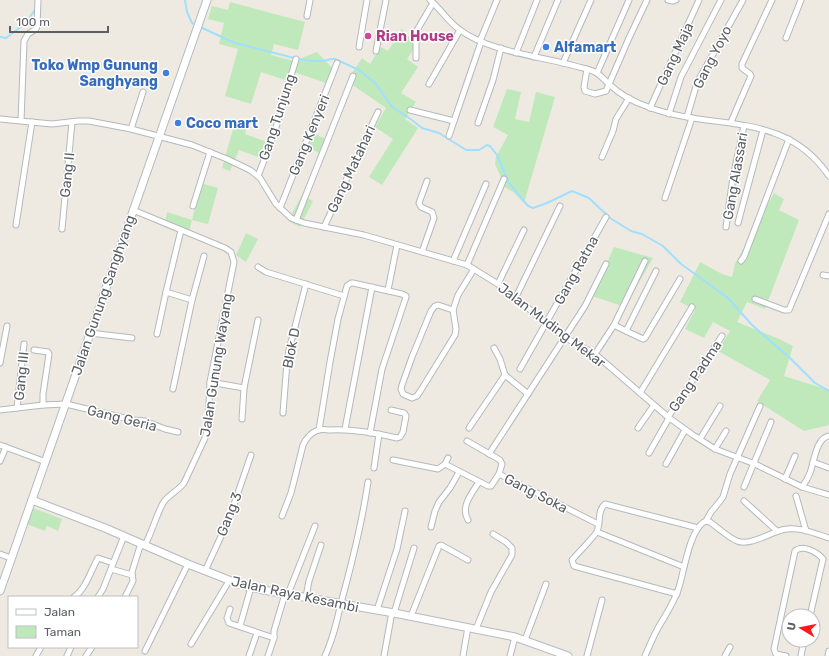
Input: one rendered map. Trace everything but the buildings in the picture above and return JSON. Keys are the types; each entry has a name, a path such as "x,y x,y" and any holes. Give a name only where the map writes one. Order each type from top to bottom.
{"main road":[{"name":"Jalan Gunung Sanghyang","path":"0,591 207,0"},
{"name":"Jalan Raya Kesambi","path":"32,500 88,521 229,581 306,598 411,616 515,637 525,640 554,654 568,656"}],"street":[{"path":"21,121 24,41 28,34 36,29 38,0"},
{"path":"307,16 310,0"},
{"path":"359,47 367,0"},
{"path":"376,51 386,0"},
{"path":"449,136 480,41 497,0"},
{"path":"516,53 537,0"},
{"path":"534,57 558,0"},
{"path":"564,63 591,0"},
{"path":"597,73 629,0"},
{"path":"587,69 584,87 585,92 598,94 604,92 608,87 628,38 647,0"},
{"path":"668,0 676,0"},
{"name":"Gang Maja","path":"650,108 699,0"},
{"path":"669,114 681,77 721,0"},
{"name":"Gang Yoyo","path":"665,198 690,117 697,82 743,0"},
{"path":"731,122 751,76 742,68 742,64 772,0"},
{"path":"786,38 801,0"},
{"path":"416,58 416,32 431,1 444,16 460,30 480,41 516,53 587,69 597,73 608,87 650,108 669,114 731,122 763,130 789,139 807,150 821,164 829,176"},
{"path":"429,84 460,30"},
{"path":"478,124 493,80 501,48"},
{"name":"Gang Tunjung","path":"258,176 274,134 296,59"},
{"name":"Gang Kenyeri","path":"280,208 337,63"},
{"path":"296,220 353,76"},
{"path":"131,129 143,92"},
{"path":"602,157 613,131 616,119 629,98"},
{"path":"410,110 454,121"},
{"name":"Gang Matahari","path":"324,227 378,112"},
{"name":"Jalan Muding Mekar","path":"0,118 52,124 78,120 89,121 131,129 192,145 250,170 258,176 280,208 287,215 296,220 304,223 364,235 453,261 474,269 498,284 564,337 595,354 685,430 716,449 755,464 802,487 829,496"},
{"path":"16,225 32,122"},
{"name":"Gang II","path":"62,229 72,122"},
{"name":"Gang Alassari","path":"726,227 733,177 744,126"},
{"path":"738,223 763,130"},
{"path":"741,261 744,257 789,139"},
{"path":"193,206 210,152"},
{"path":"467,266 504,179"},
{"path":"422,252 434,218 434,214 421,207 419,203 428,181"},
{"path":"453,261 486,184"},
{"path":"515,299 560,206"},
{"name":"Jalan Gunung Wayang","path":"126,596 133,581 132,575 143,544 163,504 168,498 179,490 184,483 205,438 208,428 210,382 234,262 231,252 225,248 133,210"},
{"path":"755,299 784,310 788,310 829,214"},
{"name":"Gang Ratna","path":"520,369 606,216"},
{"path":"157,334 181,230"},
{"path":"498,284 524,230"},
{"path":"388,290 397,245"},
{"path":"173,389 192,300 204,256"},
{"path":"595,354 614,325 645,261"},
{"path":"489,454 585,306 606,264"},
{"path":"258,267 266,272 344,296"},
{"path":"453,310 438,305 434,307 406,372 401,388 403,394 412,398 417,396 455,335 456,329 453,310 458,294 474,269"},
{"path":"626,331 656,271"},
{"path":"823,275 829,276"},
{"path":"614,325 643,339 645,338 680,279"},
{"path":"319,430 330,362 344,296 347,286 351,283 388,290 405,295 406,299 382,370 370,433"},
{"name":"Blok D","path":"283,413 288,356 306,284"},
{"path":"345,429 372,287"},
{"path":"166,292 192,300"},
{"path":"640,393 692,307"},
{"path":"242,419 244,388 258,320"},
{"path":"0,363 7,326"},
{"path":"90,333 132,338"},
{"name":"Gang Padma","path":"649,453 669,417 722,336"},
{"name":"Gang III","path":"17,408 24,344"},
{"path":"494,348 500,359 505,375 528,394"},
{"path":"34,350 48,352 49,354 43,394 43,405"},
{"path":"469,428 505,375"},
{"path":"210,382 244,388"},
{"name":"Gang Geria","path":"0,410 66,404 128,419 145,421 165,429 178,432"},
{"path":"638,428 654,405"},
{"path":"700,439 720,406"},
{"path":"645,656 657,630 677,594 684,566 698,528 703,522 706,521 723,497 730,474 760,406"},
{"path":"282,516 291,493 306,439 309,435 319,430 345,429 397,438 401,435 406,416 404,413 391,410"},
{"path":"744,488 771,422"},
{"path":"666,464 685,430"},
{"path":"716,449 726,431"},
{"path":"374,468 378,434"},
{"path":"802,487 810,474 820,442 825,436 829,436"},
{"name":"Gang Soka","path":"467,441 500,460 502,464 499,474 598,524"},
{"path":"0,445 46,462"},
{"path":"0,461 6,447"},
{"name":"Gang 3","path":"205,571 229,519 251,455"},
{"path":"785,479 796,456"},
{"path":"393,460 436,469 445,464 448,458"},
{"path":"813,462 829,468"},
{"path":"445,464 488,486 491,486 499,474"},
{"path":"431,527 439,502 450,488 459,472"},
{"path":"325,656 338,617 360,527 368,482"},
{"path":"468,520 464,513 465,509 479,482"},
{"path":"796,496 806,531"},
{"path":"744,501 777,531"},
{"path":"677,594 574,566 572,560 581,548 597,532 601,508 605,504 698,528"},
{"path":"378,610 397,548 405,511"},
{"path":"706,521 710,522 736,541 742,542 751,541 788,528 806,531 829,538"},
{"path":"268,656 274,638 274,631 286,594 315,526"},
{"path":"597,532 684,566"},
{"path":"476,629 491,592 512,555 512,548 494,534"},
{"path":"99,596 103,589 124,536"},
{"path":"306,598 309,581 321,545"},
{"path":"411,616 439,546 441,545 468,560"},
{"path":"384,656 393,613 414,548"},
{"path":"783,608 795,551 805,548 823,559 812,608"},
{"path":"0,554 11,558"},
{"path":"75,596 84,586 98,558 113,563"},
{"path":"145,651 188,564"},
{"path":"111,569 132,575"},
{"path":"191,644 229,581"},
{"path":"525,640 546,584"},
{"path":"240,626 251,587"},
{"path":"587,656 602,600"},
{"path":"230,609 227,621 274,638"},
{"path":"781,616 774,649 776,654 786,656"},
{"path":"463,656 468,627"},
{"path":"249,656 257,633"},
{"path":"510,656 515,637"},
{"path":"725,656 730,647"},
{"path":"828,656 829,651"}],"green space":[{"path":"230,2 305,22 298,50 274,44 271,55 294,61 317,52 332,68 326,83 291,71 288,81 261,72 251,104 225,96 238,49 219,44 224,23 208,19 212,6 228,10"},
{"path":"402,29 411,39 413,36 419,41 407,59 418,67 401,93 416,102 405,119 418,128 382,185 369,177 393,139 375,127 386,108 347,81 362,58 370,64 381,47 388,51"},
{"path":"507,89 521,92 515,119 529,122 536,92 555,97 524,203 513,192 505,187 495,164 496,157 508,135 493,127"},
{"path":"235,122 247,125 245,134 267,142 261,158 239,150 230,171 222,168"},
{"path":"310,131 329,141 321,154 306,146"},
{"path":"201,183 218,188 208,224 192,220"},
{"path":"774,193 784,199 779,210 799,220 765,309 747,302 737,322 793,346 784,376 829,390 829,425 804,431 757,401 770,380 718,351 730,331 713,322 704,338 685,329 695,310 680,302 700,262 722,274 732,277 735,264"},
{"path":"302,195 313,201 300,227 288,221"},
{"path":"167,212 192,220 188,236 164,227"},
{"path":"246,233 258,239 246,262 236,255"},
{"path":"614,247 653,258 625,307 592,296"},
{"path":"30,507 62,519 58,531 47,526 45,531 24,523"}],"waterway":[{"path":"185,0 187,12 192,23 196,25"},
{"path":"0,37 6,38 26,23 36,8"},
{"path":"200,27 235,43 298,59 314,61 335,59 359,70 376,84 392,107 422,128 439,133 466,150 479,150 487,145 490,146 497,155 509,183 528,206 533,208 572,191 589,198 610,218 631,231 642,234 663,246 681,264 728,298 752,325 790,358 815,383 829,391"}],"place":[{"name":"Rian House","path":"368,36"},
{"name":"Alfamart","path":"546,47"},
{"name":"Toko Wmp Gunung Sanghyang","path":"166,73"},
{"name":"Coco mart","path":"178,123"}]}
